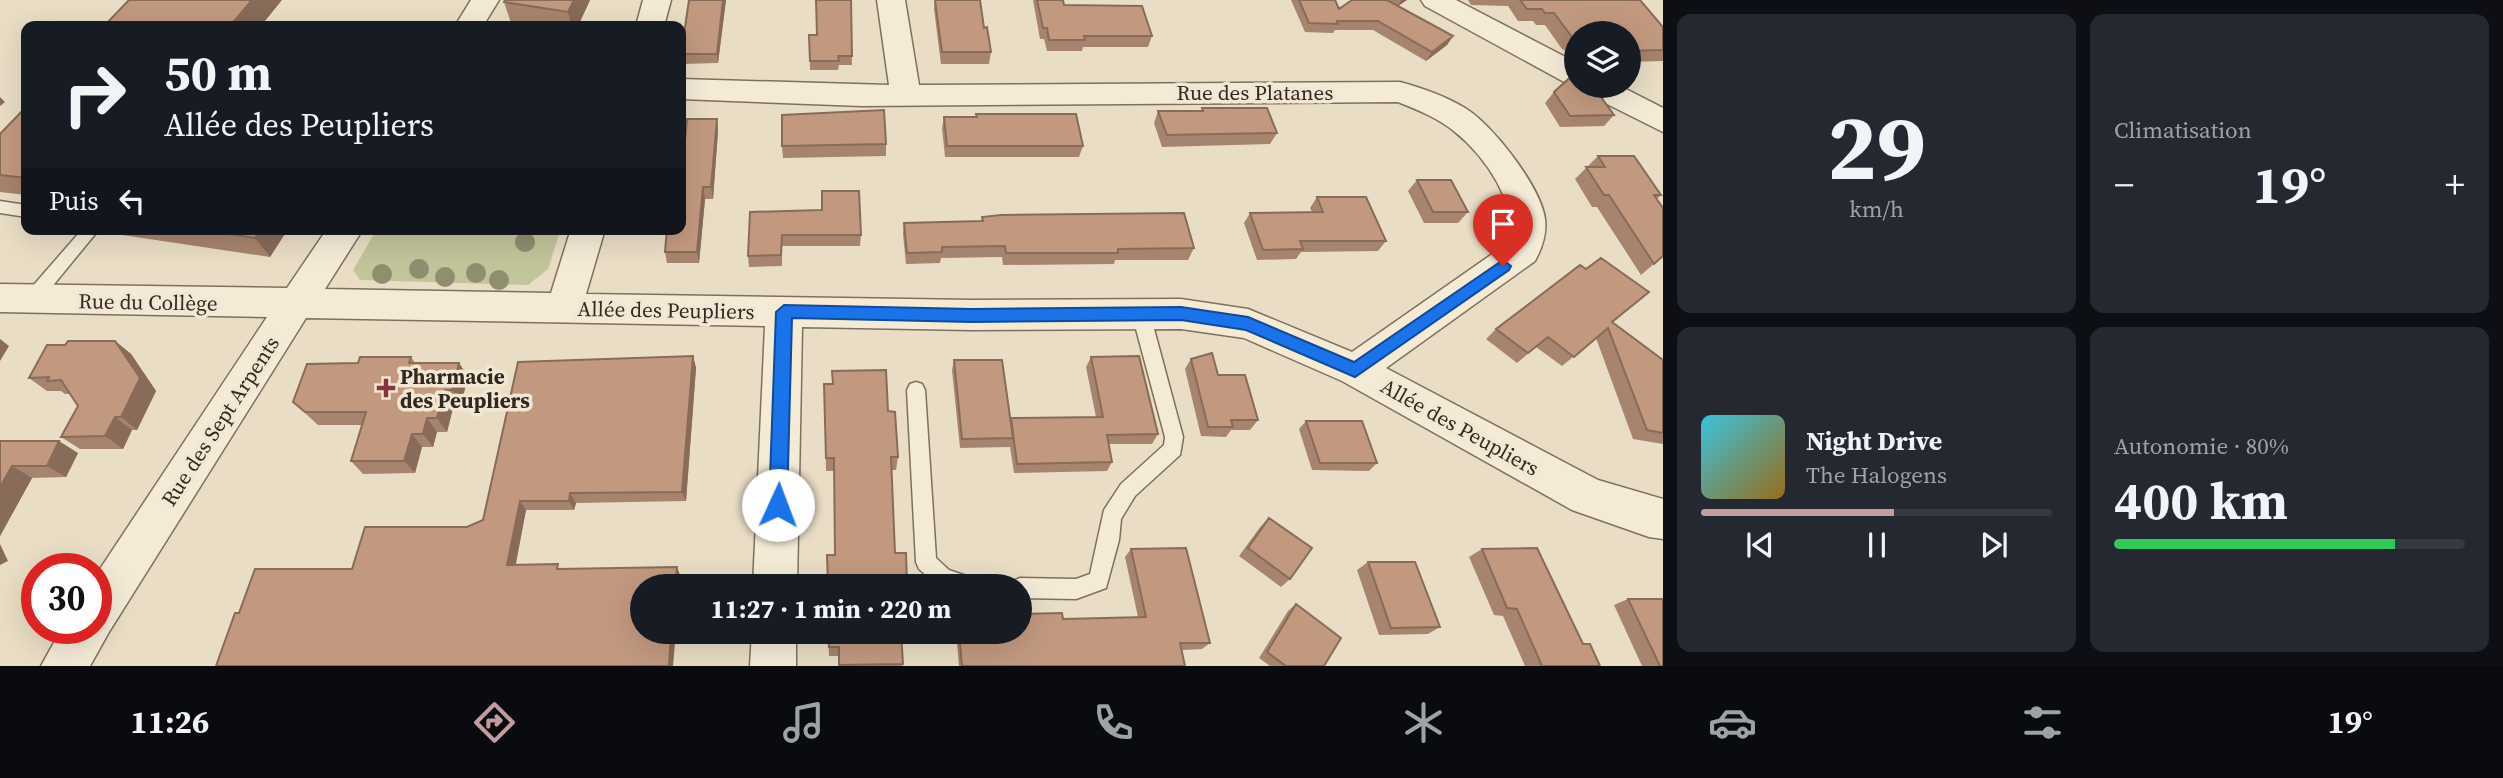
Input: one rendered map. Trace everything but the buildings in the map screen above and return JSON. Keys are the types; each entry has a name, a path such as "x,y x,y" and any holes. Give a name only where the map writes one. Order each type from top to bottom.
{"street":[{"path":"473,21 485,0"},
{"path":"651,21 657,0"},
{"path":"891,0 905,95"},
{"path":"1435,0 1564,69"},
{"name":"Rue des Platanes","path":"686,89 813,96 1400,92 1437,105 1467,123 1490,145 1528,209 1530,231 1523,251 1355,370"},
{"path":"1619,98 1663,121"},
{"name":"Rue des Sept Arpents","path":"112,590 342,235"},
{"path":"564,309 587,235"},
{"name":"Rue du Collège","path":"15,299 296,305"},
{"name":"Allée des Peupliers","path":"296,305 972,315 1181,314 1248,324 1355,370 1587,496 1649,517 1663,519"},
{"path":"775,574 784,312"},
{"path":"64,666 78,644"},
{"path":"773,666 774,644"}],"lane":[{"path":"0,207 21,210"},
{"path":"15,299 86,235"},
{"path":"1032,588 1076,589 1099,581 1109,540 1111,517 1128,490 1173,449 1174,437 1141,314"},
{"path":"916,390 926,562 939,574"}],"green space":[{"path":"373,235 559,235 548,269 528,285 360,280 353,270"}],"place":[{"name":"Pharmacie des Peupliers","path":"386,388"}],"route":[{"path":"778,505 784,312 1181,314 1248,324 1355,370 1386,351 1503,266"}]}
